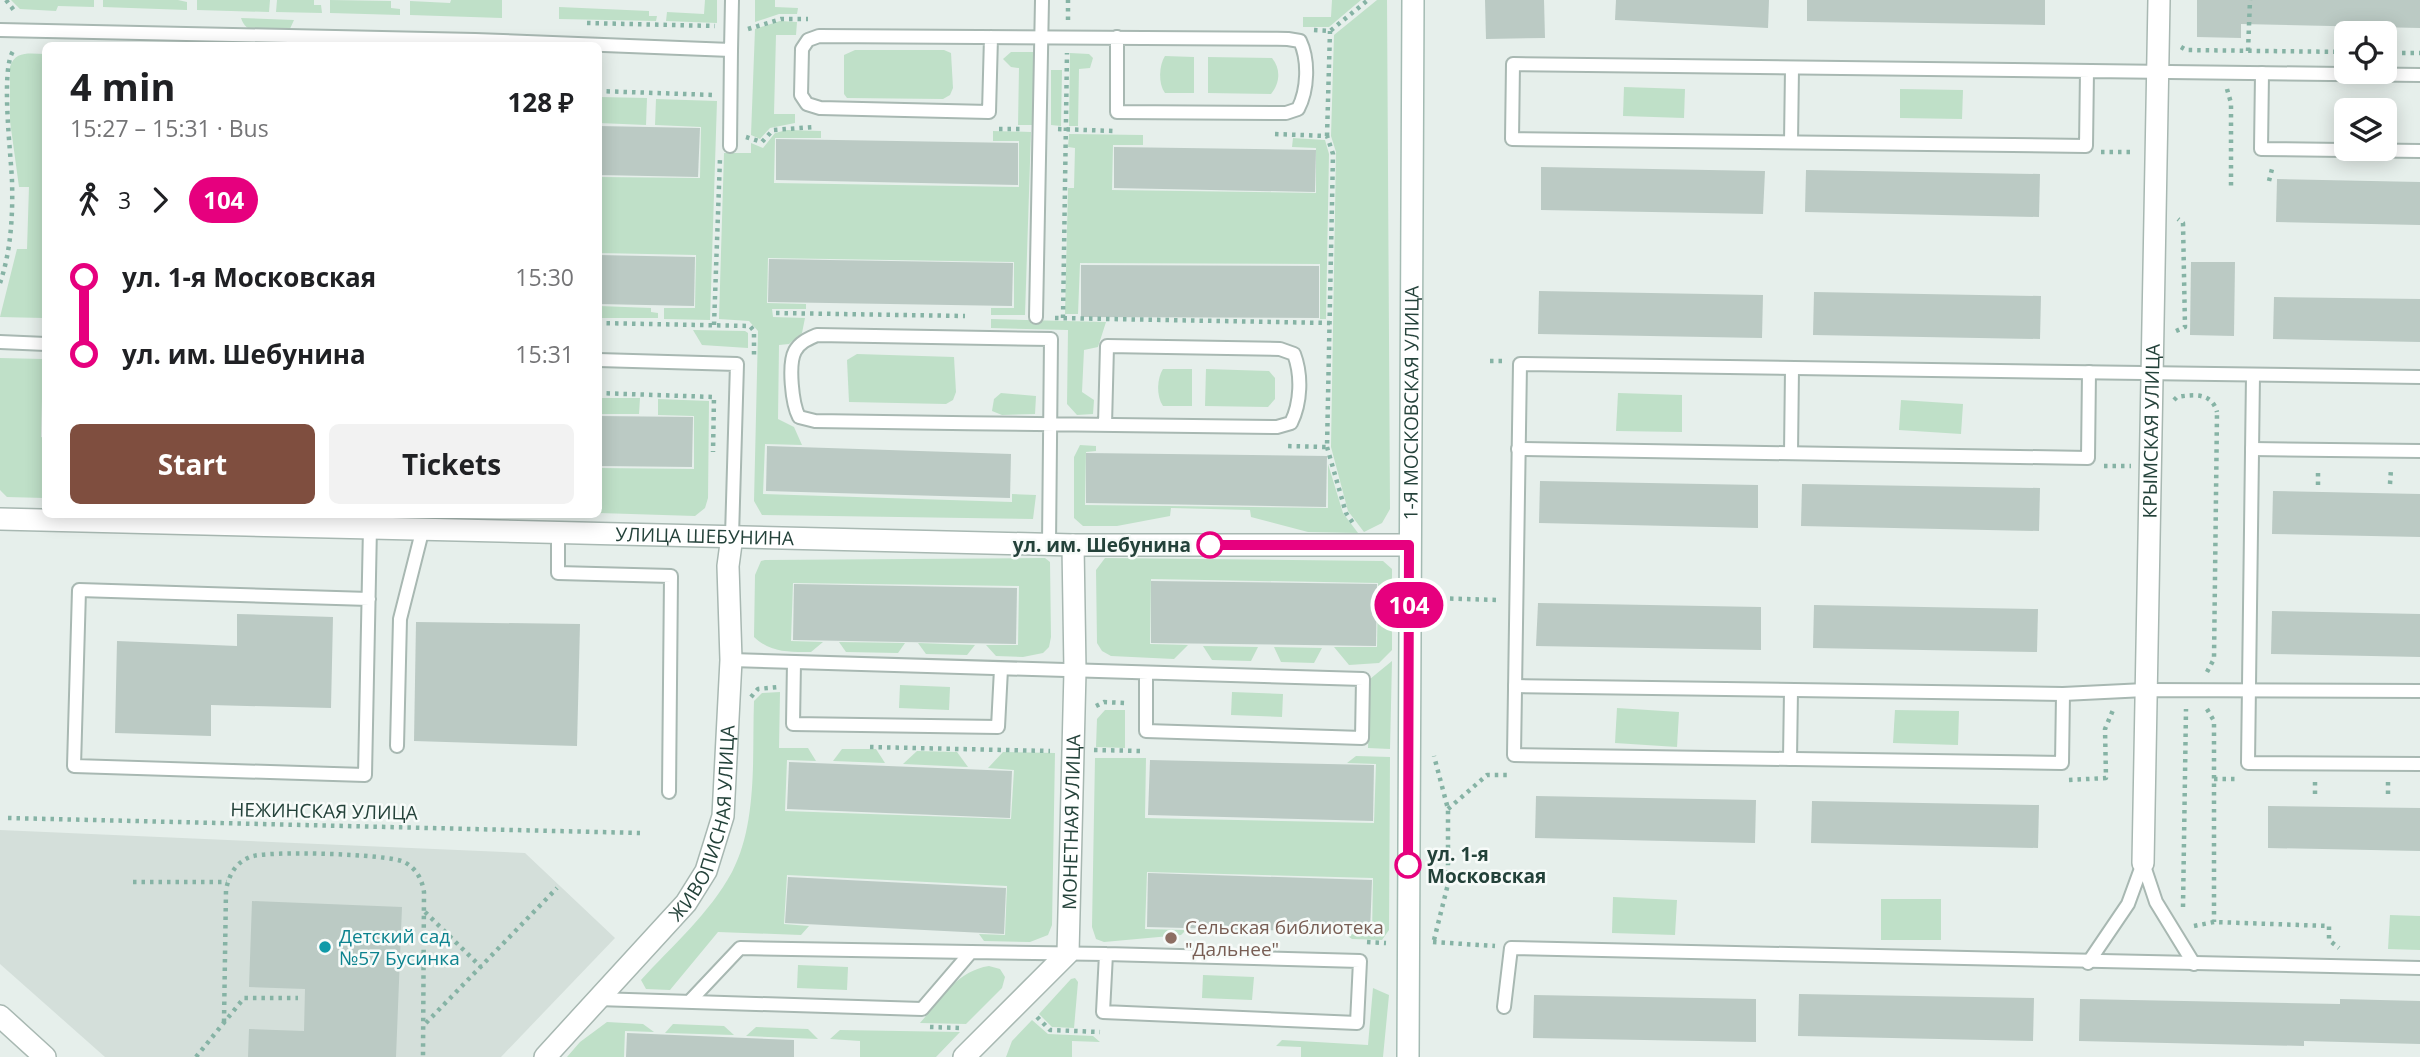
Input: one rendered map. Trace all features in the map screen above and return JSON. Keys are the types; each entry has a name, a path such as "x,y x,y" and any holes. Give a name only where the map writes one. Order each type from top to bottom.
{"street":[{"name":"1-Я МОСКОВСКАЯ УЛИЦА","path":"1408,1057 1413,0"},
{"name":"КРЫМСКАЯ УЛИЦА","path":"2143,863 2159,0"},
{"name":"УЛИЦА ШЕБУНИНА","path":"0,519 1073,545 1409,545"},
{"name":"ЖИВОПИСНАЯ УЛИЦА","path":"545,1057 686,903 706,871 723,816 731,660 728,566 732,537"},
{"name":"МОНЕТНАЯ УЛИЦА","path":"1068,953 1083,671 1073,545"},
{"path":"964,1057 1068,953"},
{"path":"0,1016 45,1057"}],"lane":[{"path":"725,148 730,131 732,0"},
{"path":"1036,317 1042,0"},
{"path":"0,30 440,42"},
{"path":"991,37 989,112 820,108 807,104 801,95 802,48 807,40 819,36 1117,37 1300,41 1305,52 1305,96 1298,109 1286,113 1117,112 1117,37"},
{"path":"602,46 731,50"},
{"path":"2087,71 2086,146 1512,139 1513,64 2420,75"},
{"path":"1791,142 1792,68"},
{"path":"2262,73 2261,149 2420,151"},
{"path":"1049,544 1048,424 1051,339 817,335 802,342 793,353 792,404 799,417 815,421 1048,424 1105,425 1277,427 1291,423 1297,410 1298,366 1294,354 1280,349 1107,346 1105,425"},
{"path":"0,342 42,344"},
{"path":"602,360 737,364 732,537"},
{"path":"2063,694 2062,763 1514,755 1520,364 2420,377"},
{"path":"1791,453 1792,368"},
{"path":"1518,449 2088,458 2089,372"},
{"path":"2253,375 2248,763 2420,764"},
{"path":"2252,449 2420,451"},
{"path":"369,599 79,590 74,766 365,775 369,599 370,527"},
{"path":"397,746 400,619 423,528"},
{"path":"558,531 558,573 671,576 669,792"},
{"path":"731,660 1363,679 1362,738 1146,731 1146,675"},
{"path":"794,662 793,724 998,727 1001,669"},
{"path":"1515,686 2063,694 2146,690 2420,691"},
{"path":"1790,759 1791,690"},
{"path":"2088,963 2128,904 2143,863"},
{"path":"2143,863 2155,902 2194,964"},
{"path":"690,1000 740,948 1068,953 1106,954 1360,961 1357,1023 1103,1012 1106,954"},
{"path":"1504,1007 1511,948 2088,963 2420,968"},
{"path":"597,999 922,1009 971,952"}],"path":[{"path":"0,284 9,256 12,179 1,121 4,66 6,56 18,48 18,15 6,0"},
{"path":"1063,318 1068,0"},
{"path":"1330,324 1333,154 1327,135 1330,31 1368,0"},
{"path":"2248,51 2250,0"},
{"path":"731,34 781,19"},
{"path":"2176,44 2186,50 2334,52"},
{"path":"2397,53 2420,53"},
{"path":"2225,87 2230,93 2231,103 2231,187"},
{"path":"602,92 722,96"},
{"path":"730,131 762,142 773,130 786,127 826,127"},
{"path":"986,129 1121,131"},
{"path":"1272,134 1327,135"},
{"path":"714,325 725,148"},
{"path":"2170,333 2185,327 2186,267 2183,223 2171,213"},
{"path":"602,323 750,326 754,331 754,358"},
{"path":"602,393 714,397 713,462"},
{"path":"2169,410 2178,397 2204,396 2215,404 2217,412 2214,659 2209,671 2200,675"},
{"path":"1327,447 1346,513 1359,529"},
{"path":"2308,468 2330,468"},
{"path":"2318,468 2318,485"},
{"path":"2379,469 2400,469"},
{"path":"2390,484 2391,469"},
{"path":"1432,590 1432,611"},
{"path":"1432,598 1516,601"},
{"path":"1083,671 1090,715 1096,706 1104,702 1125,703"},
{"path":"2056,780 2106,778 2106,722 2111,712 2121,706"},
{"path":"2201,706 2209,710 2214,721 2214,922"},
{"path":"2183,910 2187,707"},
{"path":"1090,738 1090,750"},
{"path":"1432,747 1448,808 1448,884 1433,942 1433,956"},
{"path":"1448,808 1487,775 1515,775"},
{"path":"2315,782 2315,794"},
{"path":"2388,782 2388,796"},
{"name":"НЕЖИНСКАЯ УЛИЦА","path":"8,818 640,833"},
{"path":"224,1022 227,882 240,863 257,854 388,857 404,861 420,877 424,912 423,1057"},
{"path":"133,882 227,882"},
{"path":"426,1023 557,888"},
{"path":"424,912 481,967"},
{"path":"2189,924 2196,927 2214,922 2329,926 2329,940 2348,950"},
{"path":"1360,942 1387,943"},
{"path":"1433,942 1511,948"},
{"path":"196,1057 244,998 298,999"},
{"path":"919,1027 973,1028"}],"shaded area":[{"path":"0,830 525,853 615,938 501,1057 105,1057 0,964"}],"green space":[{"path":"11,0 94,0 94,7 58,6 56,11 20,9"},
{"path":"103,0 178,0 187,2 187,10 103,7"},
{"path":"197,0 270,0 269,12 197,10"},
{"path":"277,0 314,0 314,5 321,5 322,13 276,12"},
{"path":"330,0 391,1 391,8 400,9 400,15 330,13"},
{"path":"451,0 502,0 502,18 410,15 410,1 450,3"},
{"path":"705,0 717,0 717,23 666,21 667,12 704,14"},
{"path":"755,0 775,0 775,7 798,8 797,14 779,14 755,22"},
{"path":"1332,0 1361,0 1329,27 1303,27 1303,17 1331,17"},
{"path":"1377,0 1387,0 1390,509 1382,523 1364,532 1348,511 1331,447 1336,152 1331,136 1334,35"},
{"path":"559,7 649,11 649,16 657,16 656,21 559,19"},
{"path":"241,18 294,20 289,31 261,32 249,28"},
{"path":"780,21 797,22 796,35 776,35 774,114 795,114 795,123 770,128 760,139 751,135 755,29"},
{"path":"855,50 944,50 951,53 953,88 950,95 943,99 847,98 844,94 844,55"},
{"path":"1011,52 1034,52 1032,125 1018,125 1019,68 1011,67 1003,59"},
{"path":"1070,53 1089,54 1093,58 1090,68 1079,69 1078,126 1069,126"},
{"path":"42,54 42,318 0,317 17,249 27,249 29,187 19,187 10,121 10,67 20,55"},
{"path":"1165,56 1194,57 1194,93 1165,93 1160,74"},
{"path":"1208,57 1272,58 1278,71 1276,85 1271,94 1208,93"},
{"path":"1051,70 1062,70 1061,126 1051,125"},
{"path":"1624,87 1685,89 1684,118 1623,116"},
{"path":"1900,89 1963,90 1962,119 1900,118"},
{"path":"602,97 647,98 646,125 602,123"},
{"path":"656,99 717,101 710,320 664,319 664,308 695,308 696,255 602,253 602,177 700,178 701,127 655,125"},
{"path":"787,130 821,131 821,138 775,138 774,183 1019,187 1019,141 993,141 993,131 1031,132 1025,315 991,315 991,308 1014,308 1014,262 768,258 767,303 806,304 806,309 772,309 773,317 805,318 802,333 789,344 779,345 778,419 794,427 802,445 765,444 763,494 1012,502 1012,494 1036,495 1033,519 762,515 754,501 758,331 749,321 719,319 724,153 751,153 751,143 763,148 775,133"},
{"path":"1069,134 1143,135 1143,145 1113,145 1112,190 1316,193 1316,148 1292,147 1293,138 1325,140 1329,154 1326,319 1320,319 1320,264 1080,263 1078,314 1065,314 1068,188 1074,188 1075,148 1068,147"},
{"path":"602,306 651,308 651,312 658,313 658,318 602,318"},
{"path":"991,319 1106,322 1098,347 1084,350 1082,392 1094,400 1093,414 1077,415 1067,404 1068,330 991,328"},
{"path":"693,330 745,331 748,333 748,348 702,345"},
{"path":"857,354 954,357 956,392 953,400 946,404 849,402 847,360"},
{"path":"0,358 42,359 42,498 7,497 0,490"},
{"path":"1163,369 1192,369 1192,406 1163,406 1158,387"},
{"path":"1206,369 1269,371 1275,378 1275,399 1268,407 1205,406"},
{"path":"1001,393 1036,396 1035,414 1002,415 992,411 994,399"},
{"path":"1618,393 1682,395 1682,432 1616,431"},
{"path":"602,398 640,398 639,414 602,414"},
{"path":"658,399 709,401 708,498 705,508 695,516 602,513 602,468 694,469 694,416 658,415"},
{"path":"1901,400 1963,404 1961,434 1899,430"},
{"path":"1080,445 1096,446 1096,451 1086,452 1085,505 1328,508 1328,464 1343,513 1358,533 1308,532 1251,517 1250,510 1171,508 1170,516 1117,526 1083,526 1074,518 1074,457"},
{"path":"1045,558 1050,562 1051,637 1049,647 1043,653 1023,657 996,656 986,645 1018,645 1019,586 793,583 791,641 823,642 811,652 788,651 774,649 754,637 755,575 761,561"},
{"path":"1105,558 1383,561 1392,569 1392,650 1379,663 1349,665 1334,647 1377,647 1378,583 1151,579 1150,644 1188,645 1174,659 1111,656 1102,651 1097,643 1096,570"},
{"path":"839,642 905,643 898,653 846,652"},
{"path":"918,643 975,645 967,655 926,654"},
{"path":"1203,646 1258,647 1251,661 1212,660"},
{"path":"1274,647 1322,648 1314,663 1281,662"},
{"path":"1392,661 1390,749 1368,748 1370,679"},
{"path":"900,685 950,687 949,710 899,708"},
{"path":"780,692 779,748 808,748 816,761 787,760 785,811 1011,819 1014,770 988,768 1003,752 1055,753 1052,925 1048,935 1030,942 984,941 979,934 1005,935 1007,886 787,875 784,924 809,926 801,935 718,932 670,990 646,989 641,980 702,915 732,872 740,853 750,810 754,701 762,693"},
{"path":"1232,692 1283,694 1282,717 1231,715"},
{"path":"1617,708 1679,712 1677,747 1615,743"},
{"path":"1105,710 1125,710 1125,748 1096,747 1097,719"},
{"path":"1895,710 1959,711 1958,745 1893,743"},
{"path":"842,749 876,749 885,763 833,761"},
{"path":"917,751 957,752 968,767 903,764"},
{"path":"1356,756 1390,757 1389,930 1382,940 1352,939 1345,934 1372,935 1373,878 1147,872 1145,929 1186,930 1181,935 1104,942 1096,939 1092,927 1095,758 1146,758 1145,818 1374,823 1376,764 1347,763"},
{"path":"1613,897 1677,900 1675,935 1612,933"},
{"path":"1881,899 1941,899 1941,940 1881,940"},
{"path":"2390,915 2420,916 2420,950 2388,949"},
{"path":"798,965 848,967 847,990 797,988"},
{"path":"989,966 1000,969 1005,977 1002,988 966,1024 920,1023 958,980 977,969"},
{"path":"1203,975 1254,977 1252,1000 1202,998"},
{"path":"1075,978 1078,982 1074,1028 1052,1027 1039,1014 1071,979"},
{"path":"1373,988 1389,995 1383,1057 1301,1057 1301,1047 1276,1046 1282,1040 1368,1045"},
{"path":"1032,1020 1048,1034 1093,1036 1100,1042 1072,1041 1072,1057 1006,1057 1012,1041"},
{"path":"607,1022 643,1024 654,1032 625,1031 624,1057 567,1057 580,1042"},
{"path":"673,1024 724,1026 734,1035 665,1033"},
{"path":"756,1027 808,1029 818,1039 746,1036"},
{"path":"840,1030 960,1032 936,1057 860,1057 860,1041 830,1039"}],"building":[{"path":"1485,0 1544,0 1545,38 1486,39"},
{"path":"1616,0 1769,0 1768,28 1615,20"},
{"path":"1807,0 2045,0 2045,25 1807,21"},
{"path":"2197,0 2420,0 2420,28 2397,27 2397,21 2334,21 2334,26 2241,24 2241,38 2197,37"},
{"path":"602,126 700,128 698,177 602,175"},
{"path":"776,139 1018,143 1018,185 776,180"},
{"path":"1114,147 1316,150 1315,192 1114,188"},
{"path":"1541,167 1765,171 1763,214 1541,210"},
{"path":"1806,170 2040,174 2039,217 1805,212"},
{"path":"2277,179 2420,182 2420,225 2276,222"},
{"path":"602,255 695,257 694,306 602,304"},
{"path":"769,259 1013,263 1012,306 768,302"},
{"path":"2191,262 2235,262 2234,336 2190,335"},
{"path":"1081,265 1319,266 1319,318 1081,317"},
{"path":"1539,291 1763,295 1762,338 1538,334"},
{"path":"1814,292 2041,296 2040,339 1813,335"},
{"path":"2274,297 2420,299 2420,342 2273,339"},
{"path":"602,416 693,417 692,467 602,466"},
{"path":"767,446 1011,454 1010,498 766,491"},
{"path":"1086,453 1327,456 1326,507 1086,503"},
{"path":"1540,481 1758,485 1758,528 1539,523"},
{"path":"1802,484 2040,488 2039,531 1801,526"},
{"path":"2273,491 2420,494 2420,537 2272,534"},
{"path":"1151,581 1377,584 1376,646 1151,643"},
{"path":"794,584 1017,588 1016,644 793,640"},
{"path":"1538,603 1761,607 1761,650 1536,646"},
{"path":"1814,605 2038,609 2037,652 1813,648"},
{"path":"2272,611 2420,614 2420,657 2271,654"},
{"path":"237,614 333,617 331,708 211,705 211,736 115,733 117,641 237,646"},
{"path":"416,622 580,624 577,746 414,741"},
{"path":"1150,760 1374,765 1373,821 1148,815"},
{"path":"789,762 1012,771 1010,818 787,809"},
{"path":"1536,796 1756,800 1755,843 1535,838"},
{"path":"1812,801 2039,805 2038,848 1811,843"},
{"path":"2268,806 2420,808 2420,851 2268,848"},
{"path":"1148,873 1372,880 1370,933 1147,927"},
{"path":"788,877 1006,888 1004,934 785,923"},
{"name":"Детский сад №57 Бусинка","path":"252,901 402,907 396,1057 248,1057 249,1029 304,1031 305,989 249,987"},
{"path":"1799,994 2034,998 2033,1041 1798,1036"},
{"path":"1534,995 1756,999 1756,1042 1533,1038"},
{"path":"2080,999 2340,1004 2340,999 2420,1001 2420,1044 2304,1041 2304,1046 2079,1041"},
{"path":"627,1033 794,1040 794,1057 626,1057"}],"bus line":[{"name":"104","path":"1210,545 1409,545 1408,865"}],"place":[{"name":"ул. им. Шебунина","path":"1210,545"},
{"name":"ул. 1-я Московская","path":"1408,865"},
{"name":"Сельская библиотека \"Дальнее\"","path":"1171,938"},
{"name":"Детский сад №57 Бусинка","path":"325,947"}]}
